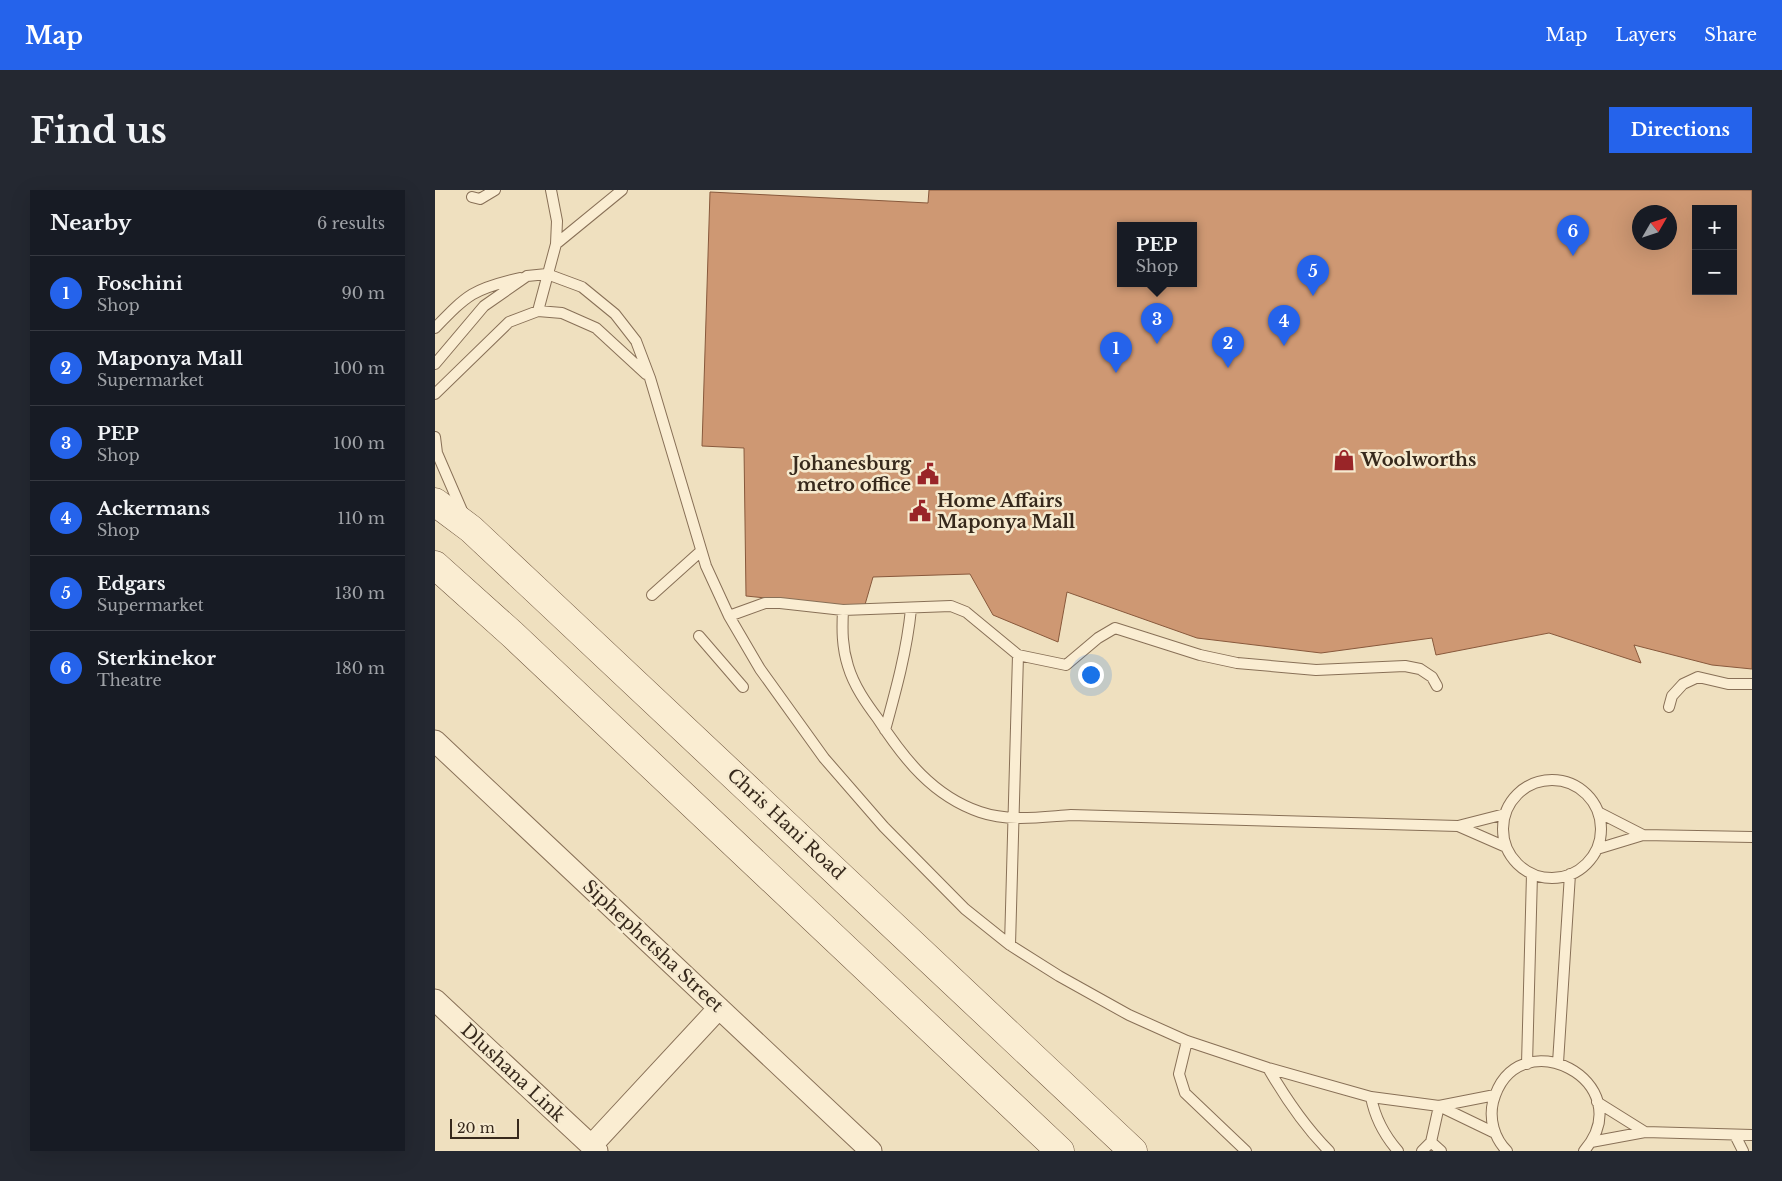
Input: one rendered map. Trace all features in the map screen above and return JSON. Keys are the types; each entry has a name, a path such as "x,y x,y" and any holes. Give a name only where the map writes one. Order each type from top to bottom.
{"main road":[{"name":"Chris Hani Road","path":"435,502 471,530 1133,1151"},
{"path":"438,569 512,634 1060,1151"}],"street":[{"name":"Siphephetsha Street","path":"435,741 871,1151"},
{"name":"Dlushana Link","path":"435,1000 594,1149 719,1008"}],"lane":[{"path":"470,196 480,198 495,190"},
{"path":"538,311 556,244 557,221 551,190"},
{"path":"556,244 623,190"},
{"path":"435,328 465,298 477,290 527,276 547,274 582,287 615,314 635,341 650,378 701,551 729,616 761,669 824,758 923,869 965,909 1010,944 1059,976 1129,1015 1187,1041 1268,1068 1371,1096 1439,1106 1495,1133"},
{"path":"435,364 484,306 527,276"},
{"path":"435,396 509,322 538,311 562,313 596,328 650,378"},
{"path":"435,437 437,453 445,475 471,530"},
{"path":"652,595 701,551"},
{"path":"729,616 765,603 843,610 911,609 951,606 966,612 1019,655 1066,665 1098,638 1115,628 1200,655 1237,664 1316,670 1405,666 1421,669 1432,677 1437,686"},
{"path":"885,730 899,680 908,637 911,609"},
{"path":"843,610 842,643 848,668 861,695 916,770 949,798 981,812 1015,818 1071,815 1458,826 1505,814"},
{"path":"699,636 743,687"},
{"path":"1010,944 1019,655"},
{"path":"1669,707 1672,696 1683,684 1699,677 1728,684 1752,684"},
{"path":"1544,780 1570,783 1582,790 1598,812 1600,837 1597,849 1581,868 1570,874 1544,878 1531,874 1516,862 1506,847 1503,830 1505,814 1511,801 1519,792 1531,784 1544,780"},
{"path":"1598,812 1643,834"},
{"path":"1458,826 1506,847"},
{"path":"1597,849 1643,834 1752,837"},
{"path":"1527,1064 1531,874"},
{"path":"1558,1062 1570,874"},
{"path":"1187,1041 1179,1074 1185,1093 1246,1151"},
{"path":"1507,1151 1495,1133 1492,1120 1495,1095 1503,1081 1514,1071 1527,1064 1543,1061 1558,1062 1572,1068 1583,1076 1592,1088 1597,1102 1597,1123 1591,1142 1584,1151"},
{"path":"1268,1068 1288,1103 1329,1151"},
{"path":"1439,1106 1495,1095"},
{"path":"1371,1096 1375,1115 1398,1151"},
{"path":"1597,1102 1645,1132"},
{"path":"1422,1151 1431,1142 1439,1106"},
{"path":"1591,1142 1645,1132 1752,1135"},
{"path":"1735,1135 1743,1151"},
{"path":"1431,1142 1441,1151"}],"building":[{"path":"929,190 1752,190 1752,669 1712,665 1634,645 1641,663 1549,633 1436,655 1432,638 1321,653 1197,638 1067,592 1058,642 993,615 970,574 873,577 864,608 746,596 744,448 702,446 710,192 928,203"}],"place":[{"name":"Sterkinekor","path":"1573,256"},
{"name":"Edgars","path":"1313,296"},
{"name":"PEP","path":"1157,344"},
{"name":"Ackermans","path":"1284,346"},
{"name":"Maponya Mall","path":"1228,368"},
{"name":"Foschini","path":"1116,373"},
{"name":"Woolworths","path":"1344,460"},
{"name":"Johanesburg metro office","path":"928,474"},
{"name":"Home Affairs Maponya Mall","path":"920,511"}]}
